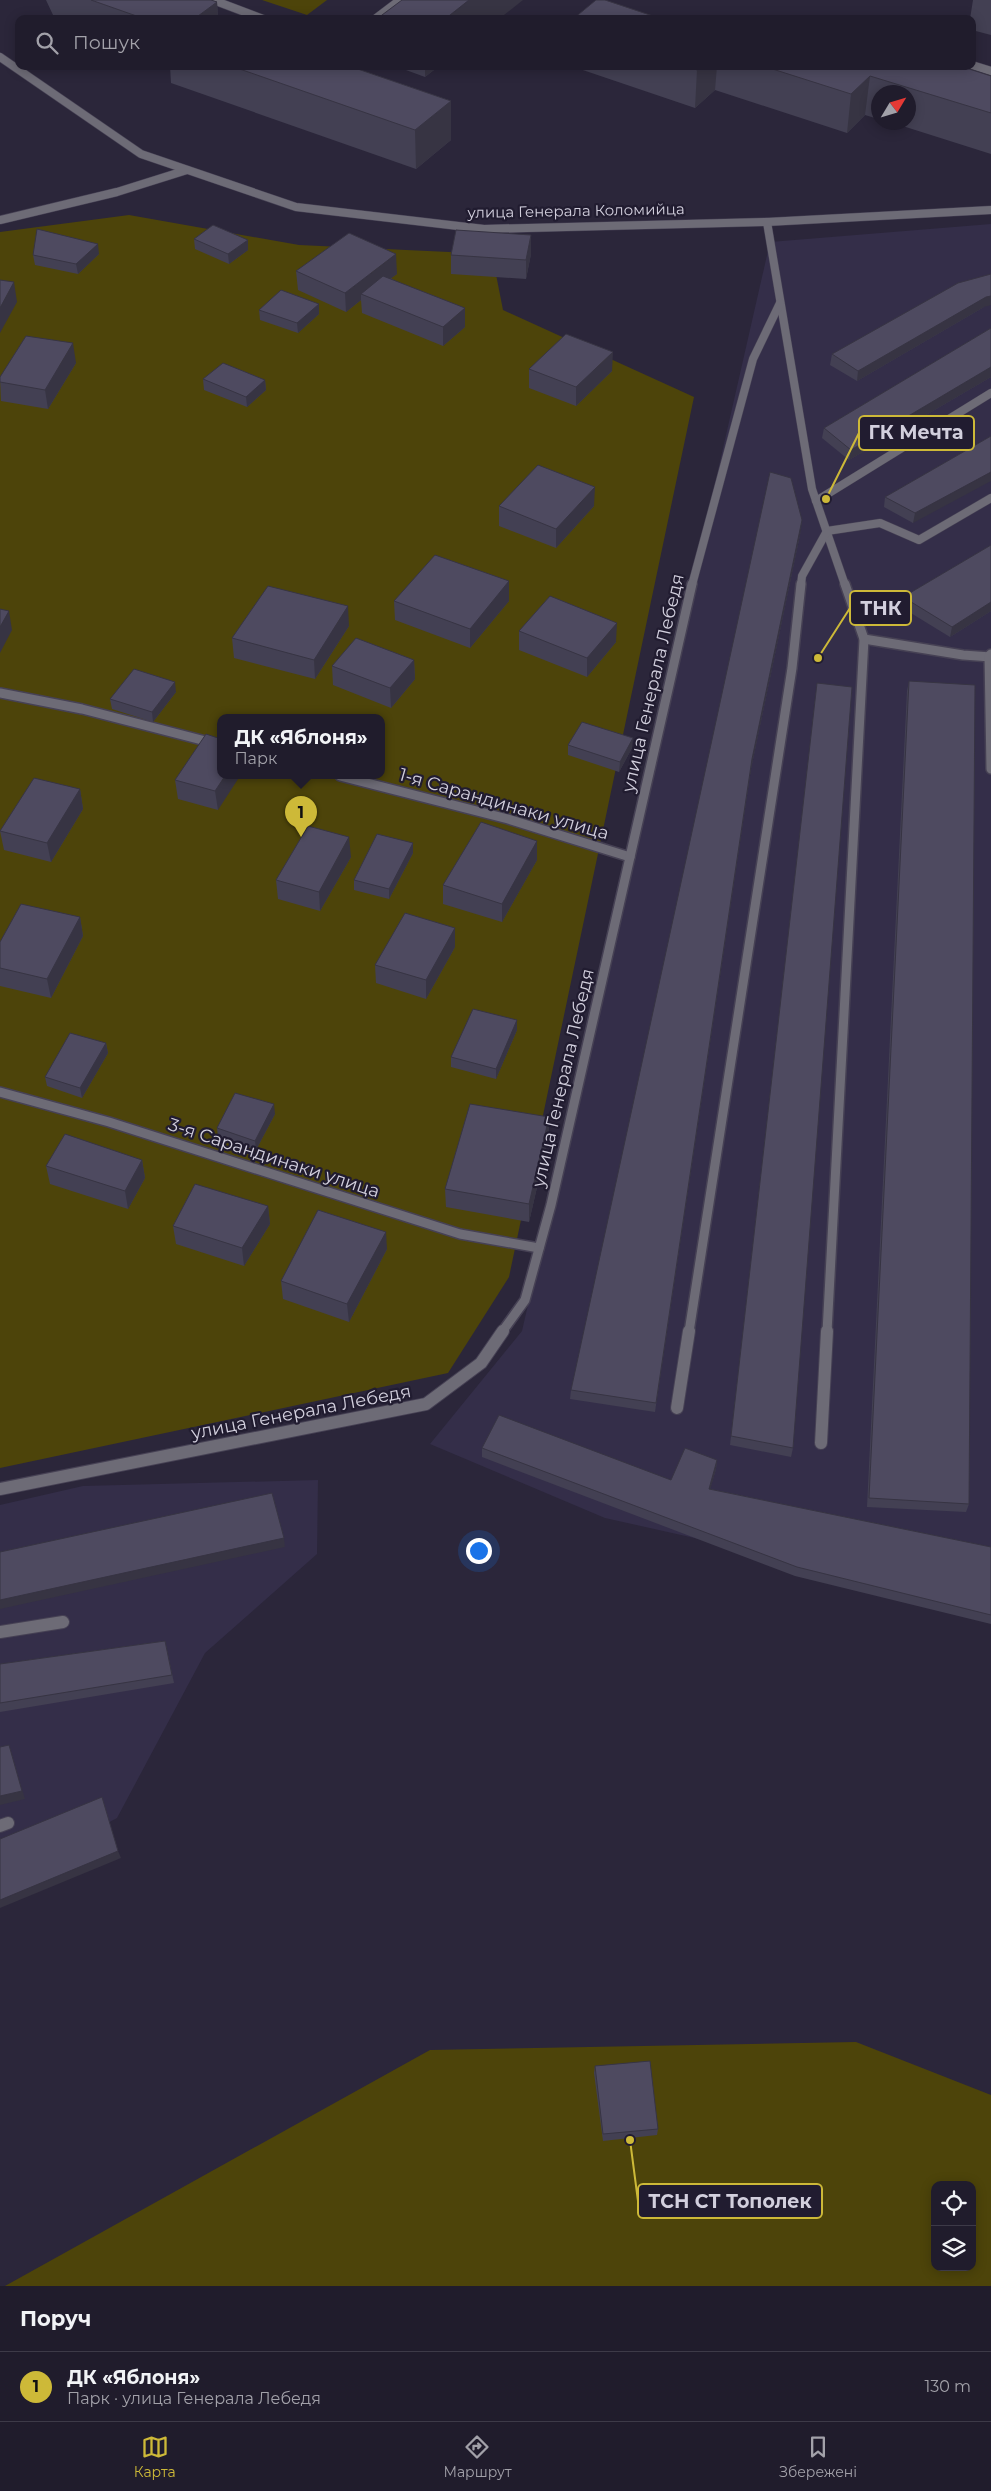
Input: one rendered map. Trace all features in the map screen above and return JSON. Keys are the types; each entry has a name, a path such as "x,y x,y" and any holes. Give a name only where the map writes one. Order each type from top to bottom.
{"street":[{"path":"213,0 252,15"},
{"path":"380,15 400,0"},
{"name":"улица Генерала Коломийца","path":"0,57 15,67"},
{"path":"976,66 991,71"},
{"name":"улица Генерала Коломийца","path":"19,70 141,154 296,206 484,229 767,222 991,210"},
{"path":"0,220 117,192 188,170"},
{"path":"767,222 812,489 864,638 821,1443"},
{"name":"улица Генерала Лебедя","path":"0,1489 426,1404 481,1363 525,1300 539,1248 630,857 690,591 753,359 780,303"},
{"path":"816,501 991,393"},
{"path":"827,531 880,524 919,540 991,498"},
{"path":"677,1408 792,668 802,576 827,531"},
{"path":"864,638 964,655 990,656 991,769"},
{"path":"0,693 82,709 217,744"},
{"name":"1-я Сарандинаки улица","path":"352,779 508,819 630,857"},
{"name":"3-я Сарандинаки улица","path":"0,1092 109,1122 460,1234 539,1248"},
{"path":"0,1632 63,1622"}],"shaded area":[{"path":"262,0 327,0 307,15"},
{"path":"129,215 299,245 492,254 503,310 694,397 509,1277 448,1373 0,1468 0,232"},
{"path":"991,224 991,1604 605,1518 430,1444 522,1331 770,242"},
{"path":"318,1480 317,1554 205,1653 117,1818 0,1880 0,1505 83,1486"},
{"path":"856,2042 991,2095 991,2286 5,2286 430,2050"}],"building":[{"path":"91,0 211,0 217,2 199,15 134,15"},
{"path":"402,0 469,0 450,15 382,15"},
{"path":"596,0 605,0 650,15 578,15"},
{"path":"242,70 361,70 451,101 415,130"},
{"path":"776,70 972,70 991,76 991,113 916,90 916,85 899,85 870,76 851,94"},
{"path":"213,225 248,240 228,254 194,239"},
{"path":"37,229 98,244 76,264 33,255"},
{"path":"456,230 531,235 526,260 451,255"},
{"path":"349,233 396,254 345,293 296,271"},
{"path":"991,274 991,296 986,297 858,371 832,354 958,283"},
{"path":"383,276 465,308 443,327 361,294"},
{"path":"0,280 14,282 0,308"},
{"path":"281,290 319,304 297,323 259,310"},
{"path":"991,328 991,367 851,450 824,428"},
{"path":"566,334 613,352 576,387 529,369"},
{"path":"26,336 73,343 45,390 0,382 0,377"},
{"path":"223,363 265,380 246,397 203,379"},
{"path":"991,436 991,472 915,513 885,497"},
{"path":"538,465 595,487 556,529 499,506"},
{"path":"770,472 791,478 802,520 752,759 656,1403 571,1390"},
{"path":"991,545 991,602 952,627 903,597"},
{"path":"435,555 509,581 470,629 394,601"},
{"path":"268,586 348,606 314,660 232,638"},
{"path":"550,596 617,623 587,658 519,631"},
{"path":"0,609 9,611 0,627"},
{"path":"356,638 414,660 390,688 332,666"},
{"path":"134,669 175,682 152,712 110,699"},
{"path":"909,681 975,685 969,1504 869,1498"},
{"path":"817,683 852,687 793,1448 731,1436"},
{"path":"582,722 633,738 620,762 568,745"},
{"path":"206,734 217,738 217,779 223,779 215,791 175,780"},
{"path":"34,778 80,789 47,843 0,831"},
{"path":"481,822 537,841 502,904 443,885"},
{"path":"308,826 349,837 319,892 276,880"},
{"path":"377,834 413,843 389,889 354,880"},
{"path":"21,904 80,917 47,979 0,968 0,942"},
{"path":"405,913 455,928 426,980 375,965"},
{"path":"473,1009 517,1020 496,1069 451,1057"},
{"path":"70,1033 106,1043 80,1088 45,1077"},
{"path":"235,1093 274,1104 255,1141 217,1128"},
{"path":"470,1104 549,1117 529,1204 445,1189"},
{"path":"65,1134 142,1160 125,1191 46,1166"},
{"path":"195,1184 268,1206 242,1248 173,1226"},
{"path":"318,1210 386,1232 347,1304 281,1281"},
{"path":"499,1415 671,1480 685,1448 717,1460 709,1489 991,1547 991,1615 797,1567 482,1448"},
{"path":"272,1493 284,1538 0,1600 0,1552"},
{"path":"165,1641 172,1675 0,1703 0,1664"},
{"path":"9,1745 22,1791 0,1796 0,1747"},
{"path":"102,1797 118,1851 0,1900 0,1839"},
{"path":"650,2061 658,2129 603,2134 595,2066"}],"place":[{"name":"ГК Мечта","path":"826,499"},
{"name":"ТНК","path":"818,658"},
{"name":"ДК «Яблоня»","path":"301,837"},
{"name":"ТСН СТ Тополек","path":"630,2140"}]}
